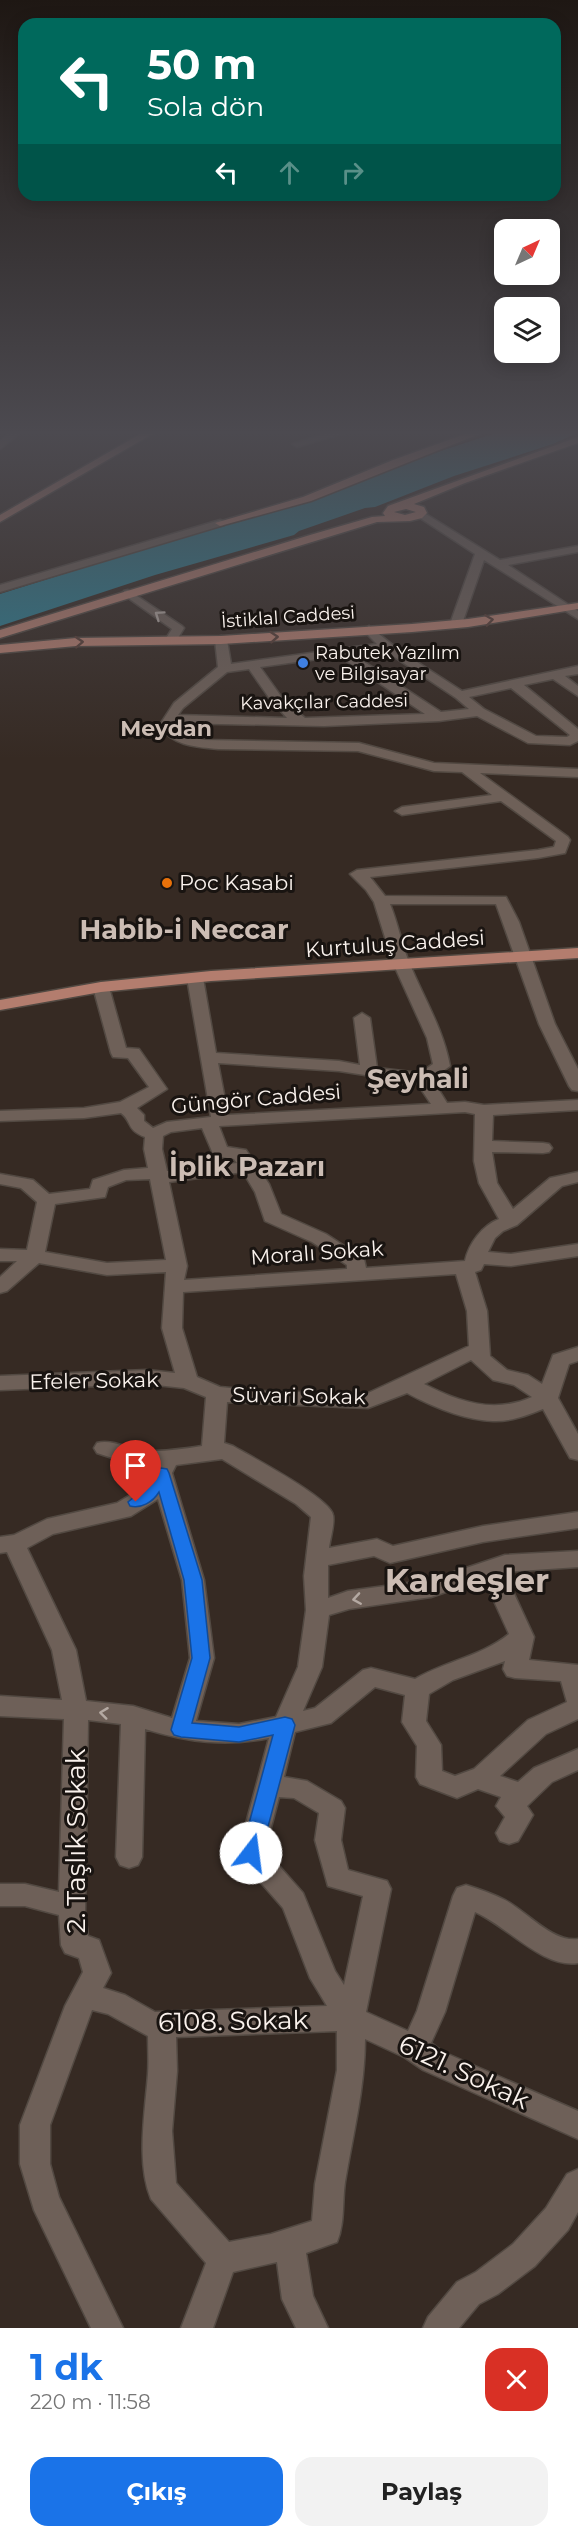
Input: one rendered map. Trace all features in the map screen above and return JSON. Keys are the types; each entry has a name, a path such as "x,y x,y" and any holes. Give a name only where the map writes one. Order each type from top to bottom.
{"main road":[{"path":"0,634 299,542"},
{"name":"İstiklal Caddesi","path":"0,649 40,645 221,640 369,630 456,624 575,610"},
{"path":"22,627 40,645"},
{"name":"Kurtuluş Caddesi","path":"0,1005 101,987 195,978 578,953"}],"street":[{"path":"0,589 158,542"},
{"path":"461,542 575,610"},
{"path":"497,564 578,549"},
{"path":"456,624 466,591 475,578 480,554"},
{"path":"128,593 178,628 171,640"},
{"path":"369,630 386,646 460,695 479,712 533,740 570,741 578,735 513,683"},
{"path":"221,640 225,664 223,669"},
{"path":"386,646 223,669 178,706 168,725 196,743 359,747 415,764 578,773"},
{"path":"342,653 439,717"},
{"path":"252,665 294,719 302,722"},
{"path":"460,695 578,669"},
{"path":"555,675 578,692"},
{"name":"Kavakçılar Caddesi","path":"168,725 439,717 479,712"},
{"path":"462,750 465,768 563,840 578,838"},
{"path":"402,811 504,797"},
{"path":"209,1057 257,1063 288,1062 335,1067 339,1065 423,1078 442,1066 438,1042 424,1007 402,965 380,900 374,888 357,874 538,854 560,850 563,840"},
{"path":"380,900 501,900 547,1024 578,1086"},
{"path":"195,978 209,1057 214,1122 220,1152 240,1154 271,1208 272,1217 319,1238 357,1263 356,1273"},
{"path":"0,1116 84,1113 125,1107 158,1089 154,1078 141,1067 133,1053 119,1053 101,987"},
{"path":"362,1018 369,1071"},
{"path":"423,1078 442,1108"},
{"name":"Güngör Caddesi","path":"154,1134 167,1126 214,1122 442,1108 465,1107 484,1110 578,1105"},
{"path":"125,1107 135,1115 135,1122 143,1130 154,1134 153,1149 175,1276 172,1328 189,1381"},
{"path":"484,1110 483,1161 488,1183 510,1221"},
{"path":"483,1146 543,1148"},
{"path":"45,1200 99,1193 99,1184 124,1175 159,1175 248,1166"},
{"path":"578,1177 556,1182 510,1221 487,1234 482,1247 470,1262 477,1311 480,1358 500,1376 521,1380 548,1398 578,1453"},
{"path":"0,1179 27,1184 46,1201 35,1256 0,1287"},
{"name":"Moralı Sokak","path":"0,1255 35,1256 107,1269 175,1276 356,1273 511,1260 578,1250"},
{"name":"Süvari Sokak","path":"217,1394 260,1398 368,1401 408,1384 459,1357 479,1350"},
{"path":"408,1384 420,1393 494,1414 534,1406 548,1398 560,1360 578,1354"},
{"name":"Efeler Sokak","path":"0,1383 147,1377 189,1381 217,1394"},
{"path":"217,1394 213,1448 225,1451 304,1498 322,1515 315,1576 318,1610 310,1667 285,1725 251,1853 294,1902 324,1978 351,2018"},
{"path":"105,1449 165,1466 225,1451"},
{"path":"7,1544 47,1527 123,1510 150,1493 165,1466"},
{"path":"165,1466 193,1580 201,1658 181,1730"},
{"path":"317,1558 377,1547 390,1555 536,1524 578,1520"},
{"name":"2. Taşlık Sokak","path":"7,1544 64,1650 76,1710 72,1908 75,1945 89,1948 97,1973 85,1995 35,2124 34,2164 45,2200 107,2328"},
{"path":"318,1610 348,1600 431,1588 505,1563 578,1559"},
{"path":"490,1568 522,1637 515,1669 571,1672 578,1700"},
{"path":"0,1706 133,1716 181,1730 239,1734 322,1716 371,1677 418,1689 445,1673 502,1653 522,1637"},
{"path":"418,1689 414,1722 429,1745 429,1777 456,1788 474,1778 482,1777 537,1727 578,1708"},
{"path":"129,1857 133,1716"},
{"path":"509,1833 520,1815 509,1806 543,1775 578,1759"},
{"path":"482,1777 499,1787 504,1786 519,1796"},
{"path":"223,2259 289,2243 326,2231 330,2184 351,2070 351,2018 378,1889 337,1878 328,1840 332,1808 298,1788 269,1786"},
{"path":"0,1894 25,1895 72,1908"},
{"path":"414,2048 431,2012 465,1896 496,1909 559,1950 566,1953 578,1951"},
{"name":"6108. Sokak","path":"85,1995 115,2004 152,2025 351,2018"},
{"name":"6121. Sokak","path":"351,2018 414,2048 433,2061 578,2125"},
{"path":"162,2024 163,2071 157,2131 162,2189 223,2259"},
{"path":"439,2328 468,2293 487,2283 524,2255 557,2219 578,2184"},
{"path":"289,2243 298,2299 312,2328"},
{"path":"197,2328 223,2259"}],"water":[{"path":"167,542 271,542 155,575 0,626 0,594"}],"place":[{"name":"Rabutek Yazılım ve Bilgisayar","path":"303,663"},
{"name":"Poc Kasabi","path":"167,883"}],"district":[{"name":"Meydan","path":"166,728"},
{"name":"Habib-i Neccar","path":"184,930"},
{"name":"Şeyhali","path":"418,1079"},
{"name":"İplik Pazarı","path":"247,1167"},
{"name":"Kardeşler","path":"467,1580"}],"route":[{"path":"136,1502 150,1493 161,1473 193,1580 201,1658 181,1730 239,1734 285,1725 251,1853"}]}
